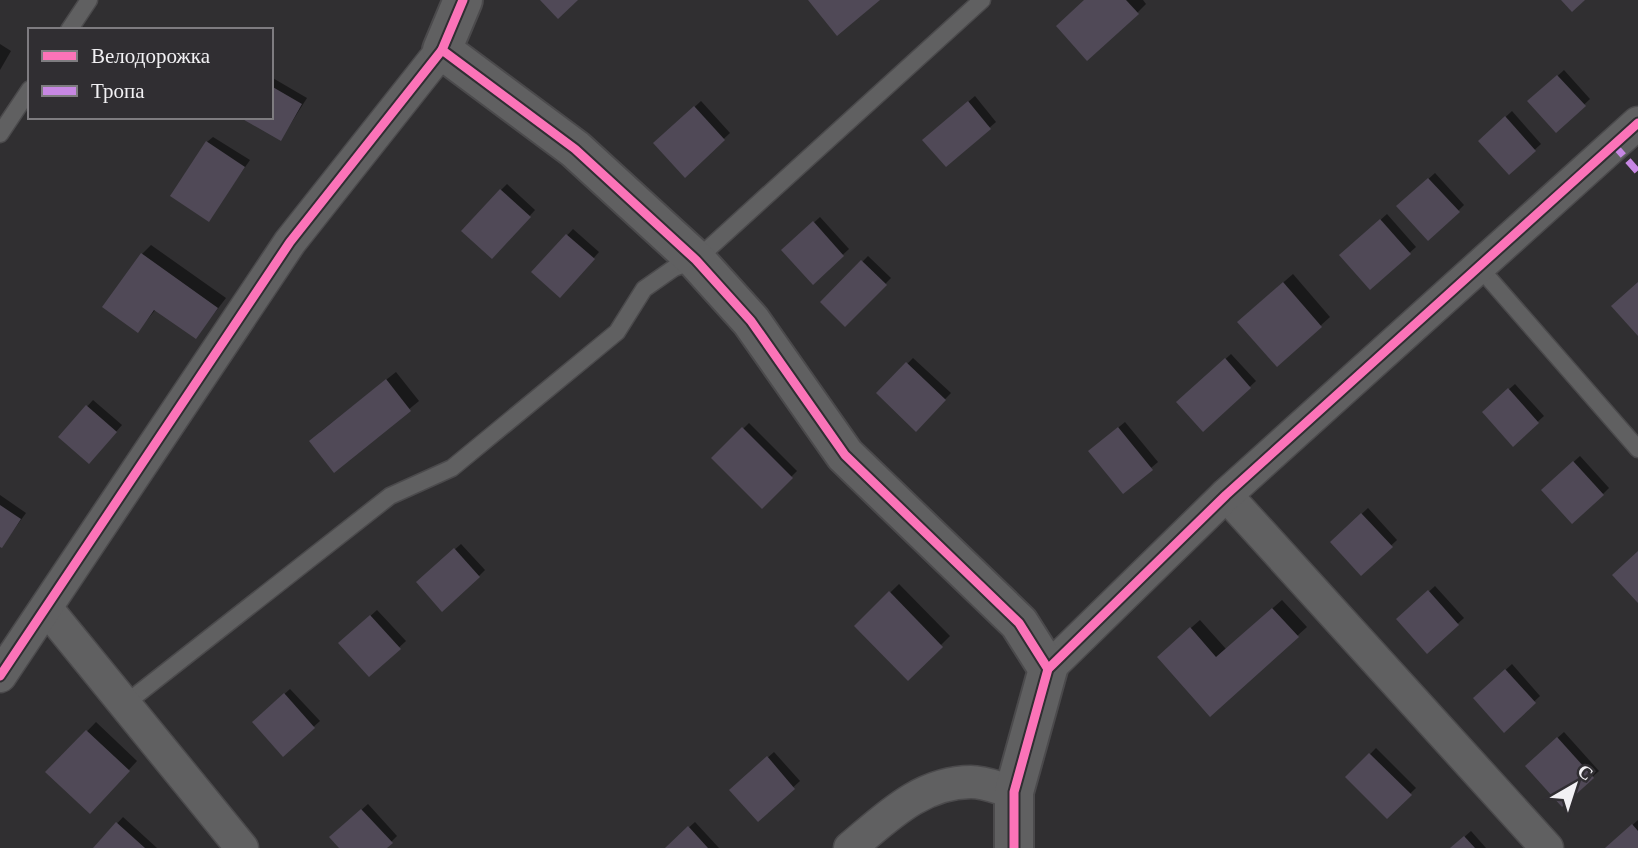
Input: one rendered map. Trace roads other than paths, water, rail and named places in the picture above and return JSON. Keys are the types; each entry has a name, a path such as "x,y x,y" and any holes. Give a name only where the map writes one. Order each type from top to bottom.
{"street":[{"path":"0,676 47,610 290,243 442,50 463,0"},
{"path":"442,50 575,149 696,260 751,321 845,455 1019,622 1048,669"},
{"path":"1014,848 1014,792 1048,669 1226,495 1638,123"},
{"path":"1226,495 1547,848"},
{"path":"47,610 242,848"},
{"path":"850,848 905,802 941,785 974,782 1014,792"}],"lane":[{"path":"70,28 89,0"},
{"path":"125,704 390,496 452,468 617,332 644,289 674,268 696,260 982,0"},
{"path":"0,134 28,92"},
{"path":"1479,267 1638,449"}]}
